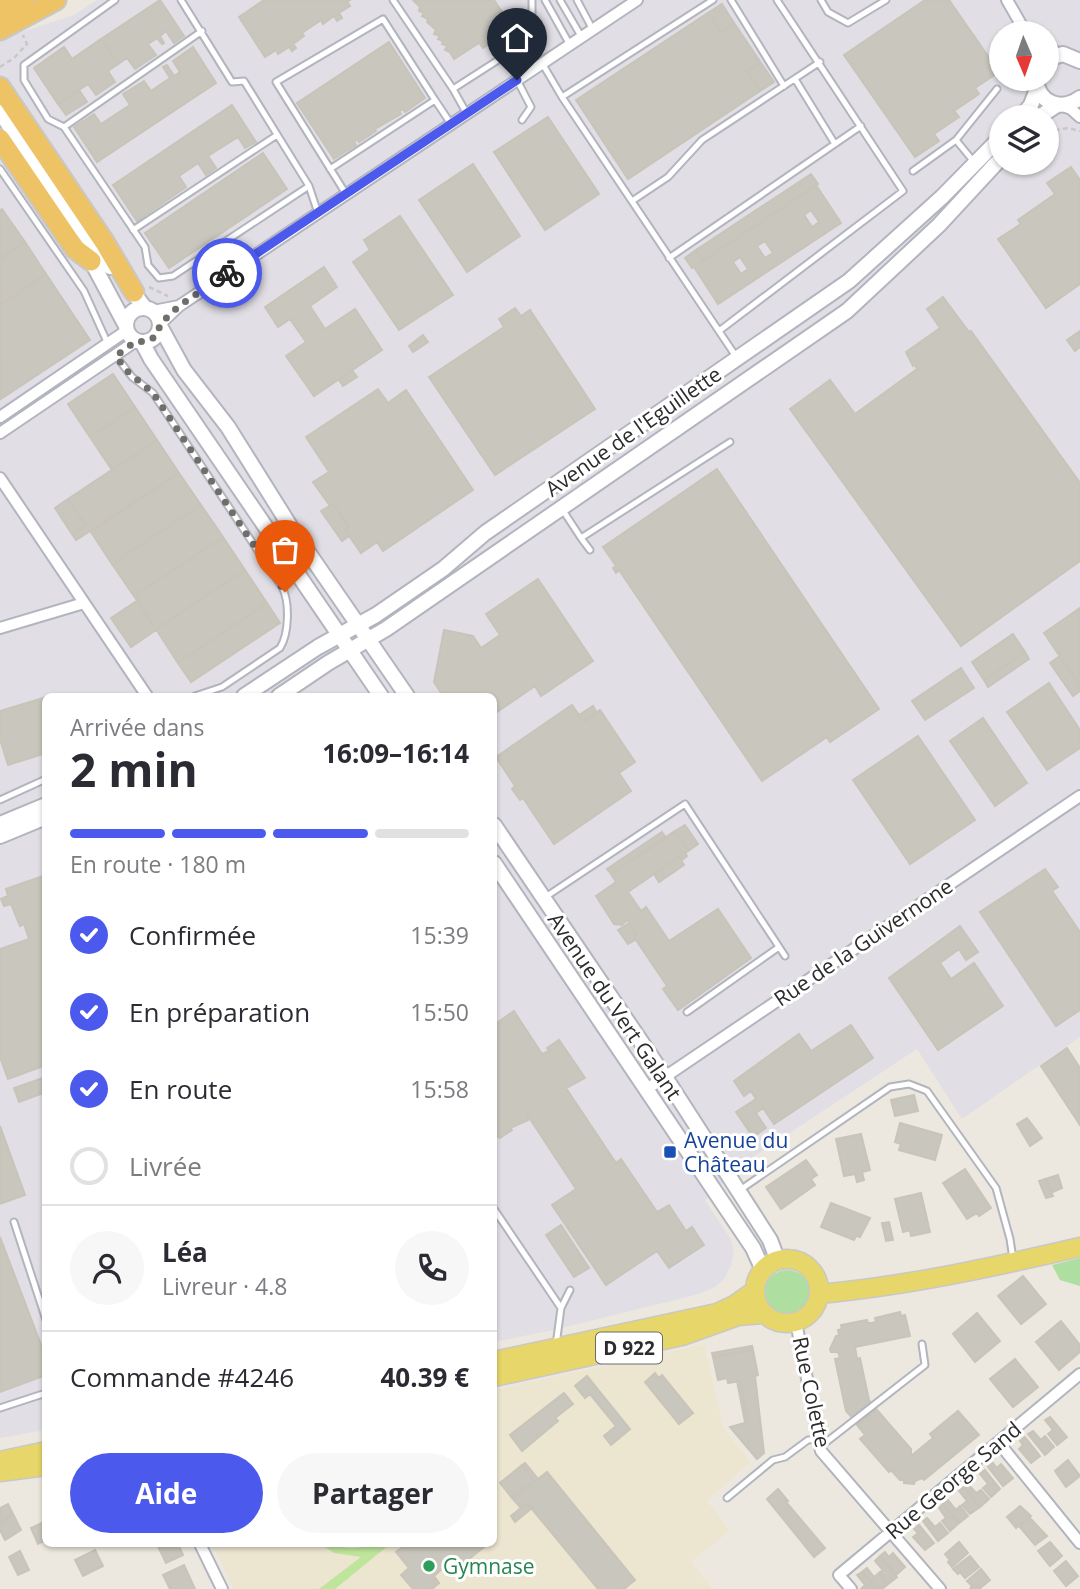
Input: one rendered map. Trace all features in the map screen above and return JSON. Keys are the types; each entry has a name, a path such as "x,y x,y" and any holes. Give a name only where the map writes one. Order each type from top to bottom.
{"highway":[{"path":"0,28 21,15 56,0"},
{"path":"0,10 21,15"},
{"path":"0,87 144,304"},
{"path":"0,139 72,246 91,261"}],"main road":[{"path":"819,1294 1014,1263 1080,1247"},
{"path":"786,1259 803,1264 812,1271 819,1294 816,1305 806,1317 796,1322 783,1323 763,1314 756,1303 754,1292 757,1279 770,1265 786,1259"},
{"name":"D 922","path":"497,1360 717,1313 734,1306 754,1292"},
{"name":"D 922","path":"497,1376 682,1336 738,1316 763,1314"},
{"path":"0,1461 42,1452"},
{"path":"0,1472 42,1467"}],"street":[{"path":"0,417 108,344 133,335 154,338 160,325 179,306 637,0"},
{"path":"1009,3 1019,21"},
{"path":"1009,3 1025,21"},
{"path":"1059,54 1078,58"},
{"path":"1040,91 1044,99 1070,109 1080,117"},
{"path":"1059,105 1074,102 1080,97"},
{"path":"0,112 60,202 115,272 158,316 160,325 184,370 228,427 290,526 405,693"},
{"name":"Avenue de l'Eguillette","path":"249,693 443,569 485,533 849,281 898,239 989,149"},
{"name":"Avenue de l'Eguillette","path":"284,693 562,509 847,311 939,225 989,171"},
{"path":"60,202 133,335 379,693"},
{"path":"0,433 116,356 133,335 131,312 144,304 179,306"},
{"path":"108,344 116,356"},
{"path":"0,478 145,693"},
{"path":"0,628 84,603"},
{"name":"Rue de la Guivernone","path":"647,1089 1080,796"},
{"path":"0,824 42,807"},
{"path":"0,836 42,819"},
{"name":"Avenue du Vert Galant","path":"497,829 665,1077 770,1240 770,1265"},
{"name":"Avenue du Vert Galant","path":"497,867 753,1248 770,1265"},
{"name":"Rue Colette","path":"796,1322 821,1451 940,1589"},
{"name":"Rue George Sand","path":"850,1589 839,1575 1080,1374"},
{"path":"999,1443 1080,1543"},
{"path":"202,1547 222,1589"}],"lane":[{"path":"115,0 24,65 24,80 48,119 64,127 145,247 148,265 159,278 173,276 309,186"},
{"path":"181,0 232,82 244,81 309,186 317,213"},
{"path":"393,0 467,114"},
{"path":"453,89 523,44 532,23 532,0"},
{"path":"545,0 570,45"},
{"path":"559,0 582,37"},
{"path":"577,0 593,30"},
{"path":"562,97 713,0"},
{"path":"731,0 784,86"},
{"path":"719,331 903,191 777,0"},
{"path":"821,0 828,12 848,23 886,0"},
{"path":"346,194 276,82 383,19 451,124"},
{"path":"64,127 202,31"},
{"path":"632,201 668,177 702,140 820,62"},
{"path":"542,63 738,359"},
{"path":"794,79 835,144"},
{"path":"517,80 531,107 522,120"},
{"path":"913,171 956,140 995,91"},
{"path":"330,169 435,100"},
{"path":"669,258 861,126"},
{"path":"133,230 277,135"},
{"path":"956,140 975,163"},
{"path":"0,169 84,291 108,344"},
{"path":"116,356 127,371 153,393 282,587 286,598 284,641 280,648 222,687 204,693"},
{"path":"581,538 730,442"},
{"path":"562,509 590,550"},
{"path":"0,800 42,781"},
{"path":"543,898 685,804 785,956"},
{"path":"687,1012 779,947"},
{"path":"738,1191 890,1087 909,1084 927,1091 996,1188 1014,1263"},
{"path":"497,1213 561,1308"},
{"path":"14,1222 42,1308"},
{"path":"556,1348 561,1308 570,1290"},
{"path":"727,1498 773,1460 785,1458 808,1440 820,1443 925,1365 922,1344"},
{"path":"0,1408 42,1395"}],"path":[{"path":"0,67 14,58 27,44 21,15"},
{"path":"1059,129 1080,131"}],"shaded area":[{"path":"97,0 1080,0 1080,1037 962,1119 917,1049 744,1163 705,1200 730,1238 734,1250 731,1266 724,1279 715,1287 699,1294 497,1341 497,693 42,693 42,1431 0,1438 0,39 74,15"},
{"path":"704,1344 724,1429 750,1462 707,1501 730,1531 691,1562 713,1589 234,1589 213,1547 497,1547 497,1389"}],"green space":[{"path":"1080,1258 1080,1286 1060,1280 1052,1265"},
{"path":"787,1270 803,1277 810,1293 803,1309 787,1316 771,1309 764,1293 771,1277"},
{"path":"325,1547 386,1547 335,1589 319,1589 361,1557 334,1553"}],"building":[{"path":"160,0 184,36 174,43 166,31 160,36 164,43 157,38 148,44 156,55 135,69 127,58 118,64 101,39"},
{"path":"264,0 350,0 347,2 350,6 339,13 342,18 337,21 334,16 323,24 321,20 302,33 304,36 293,44 296,48 292,51 289,47 278,54 276,50 265,57 239,17"},
{"path":"413,0 494,0 509,22 487,37 491,43 483,48 479,43 454,59 450,52 445,50 447,46 438,39 440,36 434,34 436,30 427,22 428,19 422,16 424,13 419,11 420,7"},
{"path":"925,0 949,0 989,58 989,79 975,88 979,94 954,111 959,117 934,134 939,141 915,157 844,55"},
{"path":"722,4 734,23 721,32 708,13"},
{"path":"708,13 721,32 734,23 761,63 747,71 760,91 628,179 576,100"},
{"path":"101,39 118,64 108,71 115,82 96,95 88,84 58,104 34,68 64,47 72,59"},
{"path":"389,42 425,98 405,112 403,109 399,111 401,114 359,142 357,139 354,142 356,145 334,159 297,103"},
{"path":"193,47 216,83 97,162 74,127 94,114 101,124 130,105 123,94 144,81 151,91 170,78 163,67 167,65 174,76 180,72 173,61"},
{"path":"761,63 774,82 760,91 747,71"},
{"path":"79,90 87,102 66,115 58,104"},
{"path":"232,105 256,142 245,148 238,137 208,156 216,168 206,175 198,163 179,176 186,187 137,221 113,185"},
{"path":"548,117 599,194 545,230 494,152"},
{"path":"263,153 287,189 169,268 145,233"},
{"path":"473,164 520,236 467,272 419,200"},
{"path":"1071,167 1080,180 1080,284 1046,308 998,239 1021,224 1018,220 1055,194 1047,183"},
{"path":"811,174 818,184 703,261 696,250"},
{"path":"816,185 841,223 718,304 685,258 696,250 703,261","holes":["811,210 819,222 812,227 804,215","765,241 773,253 765,258 757,246","740,257 748,269 741,274 733,262"]},
{"path":"2,209 25,242 0,259 0,211"},
{"path":"400,216 453,295 399,330 353,262 370,250 364,240"},
{"path":"25,242 46,274 1,304 0,259"},
{"path":"324,267 337,287 310,306 325,329 355,309 382,350 314,396 286,356 306,342 290,319 278,327 265,307"},
{"path":"46,274 90,340 1,399 0,305"},
{"path":"943,297 969,332 971,331 1080,483 1080,561 961,646 790,409 830,380 855,414 917,369 906,352 940,328 927,309"},
{"path":"515,308 521,316 530,310 595,409 495,475 429,377 504,327 499,319"},
{"path":"1080,331 1080,347 1075,351 1067,340"},
{"path":"423,335 428,342 413,352 409,346"},
{"path":"352,370 357,377 343,386 339,380"},
{"path":"113,374 135,407 90,437 68,404"},
{"path":"378,389 388,403 406,390 473,490 383,551 377,542 361,553 345,530 349,527 313,482 329,472 306,437"},
{"path":"135,407 157,440 112,470 90,437"},
{"path":"157,440 179,473 76,540 72,534 86,525 68,499"},
{"path":"717,469 879,709 830,742 827,737 762,781 619,570 616,573 613,568 616,566 603,547"},
{"path":"179,473 201,505 112,564 91,532"},
{"path":"68,499 86,525 72,534 55,508"},
{"path":"333,504 349,527 345,530 349,536 342,541 321,511"},
{"path":"201,505 223,537 134,596 112,564"},
{"path":"223,537 245,570 156,629 134,596"},
{"path":"245,570 267,603 178,663 156,629"},
{"path":"538,579 593,661 541,696 535,686 497,712 497,693 441,693 434,682 444,630 473,636 481,648 500,635 486,614"},
{"path":"137,601 156,630 131,647 111,618"},
{"path":"267,603 280,623 191,682 178,663"},
{"path":"1080,608 1080,686 1044,633"},
{"path":"1013,634 1025,652 984,680 972,662"},
{"path":"1025,652 1029,659 988,687 984,680"},
{"path":"1060,656 1080,686 1080,691 1073,696 1050,663"},
{"path":"961,668 974,688 925,720 912,701"},
{"path":"1049,683 1080,730 1080,748 1047,770 1007,712"},
{"path":"42,698 42,754 8,765 0,739 0,711"},
{"path":"572,705 584,722 600,710 635,762 619,773 631,791 554,844 523,798 520,800 512,789 515,786 497,756"},
{"path":"593,706 597,713 584,722 579,715"},
{"path":"983,718 1027,783 995,806 950,741"},
{"path":"918,736 975,820 910,864 853,780"},
{"path":"685,825 698,844 688,851 675,831"},
{"path":"675,831 688,851 685,853 687,856 682,860 680,856 628,892 641,911 646,907 669,941 718,909 751,958 678,1010 663,989 667,986 634,937 637,935 627,920 622,925 614,924 596,896 616,882 611,874"},
{"path":"662,832 666,838 611,874 607,869"},
{"path":"679,857 684,865 659,882 654,874"},
{"path":"1045,869 1058,887 1052,891 1080,932 1080,1010 1056,1026 980,912"},
{"path":"42,876 42,1066 8,1079 0,1057 0,949 29,939 24,924 20,926 11,904 4,906 1,899 8,896 6,889"},
{"path":"629,923 637,935 635,940 628,944 618,930"},
{"path":"960,926 978,952 966,960 959,949 940,963 951,979 974,963 1003,1006 938,1050 889,978"},
{"path":"514,1011 542,1054 549,1051 547,1048 559,1040 585,1078 566,1088 616,1163 621,1159 657,1212 669,1205 686,1231 692,1227 704,1245 669,1268 657,1251 606,1285 552,1205 576,1189 528,1116 528,1120 510,1128 512,1130 500,1138 497,1137 497,1023"},
{"path":"851,1025 873,1058 774,1124 763,1108 756,1113 766,1128 753,1137 736,1112 756,1099 751,1091 744,1096 734,1081 799,1034 811,1051"},
{"path":"1067,1048 1080,1068 1080,1125 1041,1066"},
{"path":"42,1078 42,1093 19,1102 14,1088"},
{"path":"914,1095 918,1111 895,1116 891,1100"},
{"path":"1027,1118 1042,1138 1030,1146 1017,1124"},
{"path":"900,1123 942,1135 935,1160 899,1150 901,1144 895,1142"},
{"path":"0,1126 25,1195 0,1204"},
{"path":"861,1134 870,1170 862,1172 864,1180 857,1182 855,1174 844,1176 836,1139"},
{"path":"806,1160 817,1175 811,1179 815,1185 781,1209 766,1187"},
{"path":"965,1169 991,1208 979,1216 977,1213 967,1219 943,1183"},
{"path":"1058,1175 1062,1188 1053,1192 1045,1179"},
{"path":"1045,1179 1053,1196 1046,1198 1039,1181"},
{"path":"921,1193 930,1232 911,1236 910,1230 903,1232 895,1199"},
{"path":"831,1203 870,1218 860,1237 856,1236 854,1240 821,1227"},
{"path":"889,1222 893,1240 886,1241 882,1223"},
{"path":"561,1225 589,1268 574,1277 546,1235"},
{"path":"0,1237 42,1347 42,1376 0,1392"},
{"path":"1023,1276 1046,1304 1021,1324 998,1296"},
{"path":"900,1312 901,1316 905,1315 910,1336 855,1347 869,1400 877,1410 858,1424 846,1411 835,1359 840,1358 838,1352 831,1352 830,1349 839,1335 838,1330 842,1329 841,1325 867,1320 872,1323 876,1322 875,1318"},
{"path":"977,1313 1000,1341 975,1362 953,1334"},
{"path":"1061,1321 1080,1345 1080,1352 1059,1370 1036,1342"},
{"path":"752,1346 753,1350 713,1357 712,1353"},
{"path":"753,1350 758,1375 755,1376 764,1453 757,1459 730,1427 748,1422 740,1381 728,1383 727,1378 718,1380 713,1357"},
{"path":"1015,1359 1038,1387 1013,1407 990,1379"},
{"path":"655,1373 659,1378 662,1375 693,1413 679,1424 645,1382"},
{"path":"587,1376 630,1429 611,1445 604,1436 616,1426 590,1394 585,1398 575,1386"},
{"path":"737,1381 740,1381 748,1422 745,1422"},
{"path":"564,1393 573,1404 555,1418 558,1421 522,1451 510,1435"},
{"path":"877,1410 911,1449 911,1456 933,1438 930,1434 958,1411 979,1435 924,1480 922,1478 914,1484 904,1483 904,1480 900,1480 891,1470 889,1472 860,1439 865,1435 857,1425"},
{"path":"1050,1417 1067,1437 1057,1445 1048,1434 1053,1430 1045,1420"},
{"path":"1033,1431 1041,1440 1045,1436 1054,1447 1045,1455 1028,1434"},
{"path":"1025,1437 1040,1456 1031,1463 1019,1449 1023,1445 1020,1441"},
{"path":"1068,1460 1080,1476 1066,1487 1055,1471"},
{"path":"525,1463 538,1479 547,1472 635,1580 624,1589 598,1589 527,1503 521,1508 512,1498 534,1481 522,1465"},
{"path":"993,1463 997,1468 1001,1464 1013,1478 1003,1486 988,1467"},
{"path":"522,1465 534,1481 512,1498 500,1483"},
{"path":"985,1470 1000,1489 991,1497 983,1488 988,1484 980,1474"},
{"path":"968,1484 976,1493 981,1490 989,1499 980,1507 964,1487"},
{"path":"964,1487 980,1507 970,1514 962,1505 967,1501 959,1491"},
{"path":"778,1489 825,1548 814,1557 767,1499"},
{"path":"948,1500 956,1510 960,1506 968,1516 959,1523 943,1504"},
{"path":"527,1503 532,1508 515,1522 511,1516"},
{"path":"8,1504 13,1514 0,1523 0,1508"},
{"path":"943,1504 959,1523 950,1531 942,1521 946,1518 939,1508"},
{"path":"1020,1506 1031,1516 1016,1528 1007,1517"},
{"path":"13,1514 21,1530 5,1540 0,1523"},
{"path":"1029,1517 1047,1536 1035,1545 1019,1526"},
{"path":"927,1518 935,1527 940,1523 948,1533 938,1541 923,1521"},
{"path":"42,1523 42,1542 38,1544 31,1528"},
{"path":"919,1525 934,1543 925,1550 913,1537 918,1533 914,1529"},
{"path":"959,1542 968,1553 952,1567 945,1554"},
{"path":"1050,1542 1062,1556 1050,1566 1038,1551"},
{"path":"158,1547 179,1547 183,1555 166,1563"},
{"name":"Gymnase","path":"403,1547 484,1547 464,1563 458,1556 448,1564 454,1571 449,1575 443,1568 434,1576 439,1583 432,1589 413,1589 401,1575 409,1568 396,1552"},
{"path":"95,1550 103,1566 83,1576 75,1560"},
{"path":"20,1551 29,1570 18,1575 9,1557"},
{"path":"885,1552 889,1557 893,1553 905,1567 896,1575 880,1556"},
{"path":"880,1556 897,1577 888,1584 879,1573 883,1570 875,1561"},
{"path":"970,1556 979,1567 965,1578 953,1569"},
{"path":"1066,1561 1078,1576 1066,1586 1054,1571"},
{"path":"184,1565 195,1589 170,1589 163,1575"},
{"path":"867,1568 874,1577 879,1573 888,1584 877,1589 862,1572"},
{"path":"981,1569 990,1580 979,1589 970,1589 972,1586 967,1581"},
{"path":"862,1572 877,1589 861,1589 865,1585 857,1575"}],"way so far":[{"path":"227,273 179,306 160,324 158,333 152,339 146,342 136,341 116,356 132,377 153,393 285,592"}],"place":[{"name":"Avenue du Château","path":"670,1152"},
{"name":"Gymnase","path":"429,1566"}],"route":[{"path":"227,273 517,80"}]}
